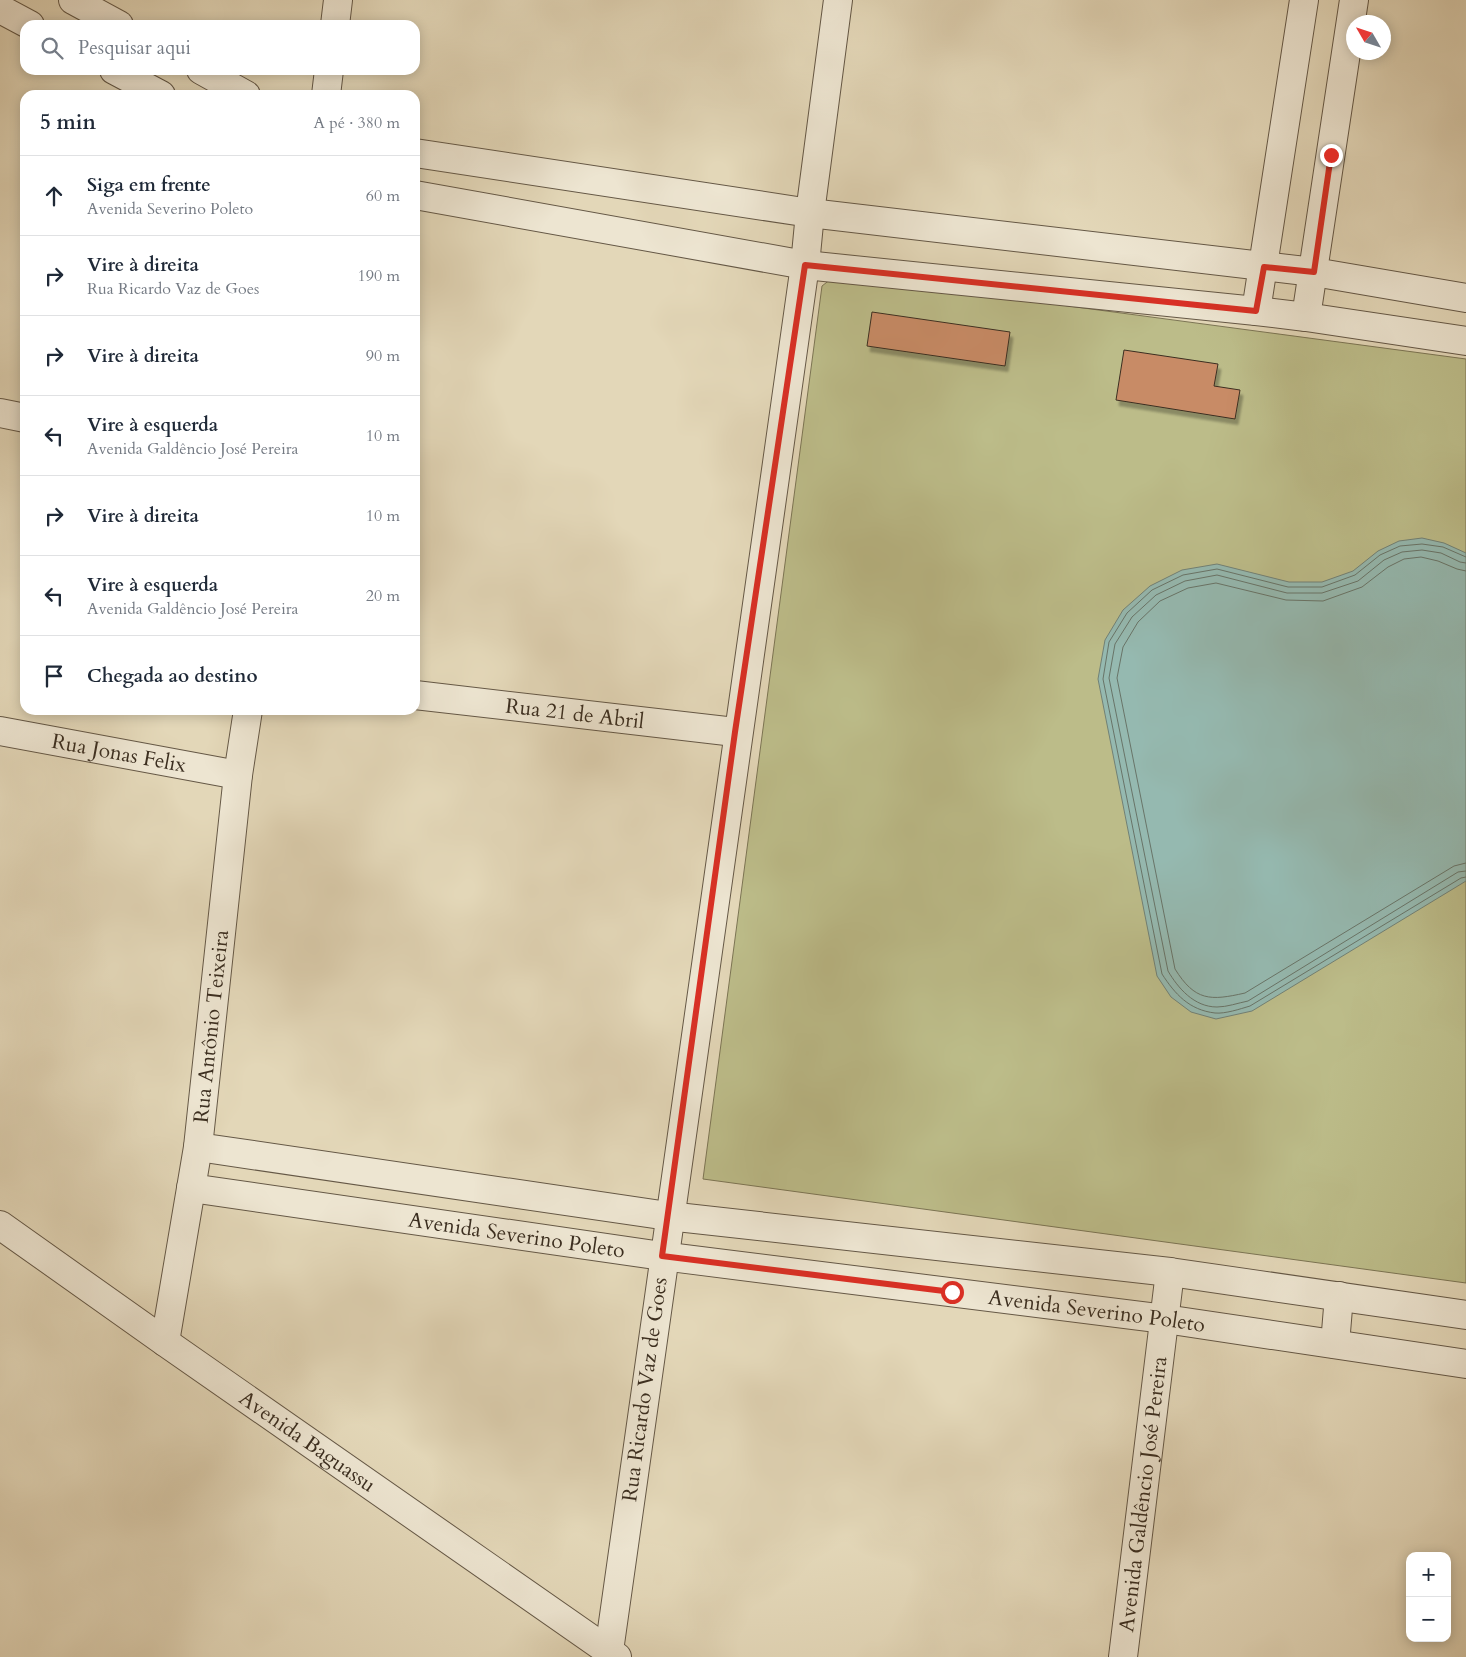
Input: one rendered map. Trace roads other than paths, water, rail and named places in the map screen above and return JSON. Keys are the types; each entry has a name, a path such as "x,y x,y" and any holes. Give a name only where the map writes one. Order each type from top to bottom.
{"street":[{"path":"74,0 110,20"},
{"path":"336,20 338,0"},
{"name":"Rua Ricardo Vaz de Goes","path":"613,1654 662,1256 735,732 805,265 838,0"},
{"path":"1256,311 1304,0"},
{"path":"1306,317 1354,0"},
{"path":"0,9 21,20"},
{"path":"123,75 152,90"},
{"path":"209,75 237,90"},
{"path":"327,90 328,75"},
{"path":"420,155 810,213 1314,272 1466,298"},
{"path":"420,196 805,265 1256,311 1466,341"},
{"path":"0,413 20,417"},
{"name":"Rua 21 de Abril","path":"420,696 735,732"},
{"name":"Rua Antônio Teixeira","path":"165,1342 198,1147 238,775 247,715"},
{"name":"Rua Jonas Felix","path":"0,731 238,775"},
{"name":"Avenida Severino Poleto","path":"198,1147 668,1216 1170,1272 1466,1315"},
{"name":"Avenida Severino Poleto","path":"191,1188 662,1256 1165,1319 1466,1364"},
{"name":"Avenida Baguassu","path":"4,1234 165,1342 613,1654"},
{"name":"Avenida Galdêncio José Pereira","path":"1123,1657 1170,1272"},
{"path":"1335,1344 1339,1296"}],"water":[{"path":"1422,538 1444,543 1466,553 1466,881 1252,1011 1216,1019 1191,1012 1171,997 1157,976 1098,679 1105,640 1123,610 1150,586 1182,570 1217,564 1289,582 1322,582 1353,571 1378,551 1399,541"}]}
